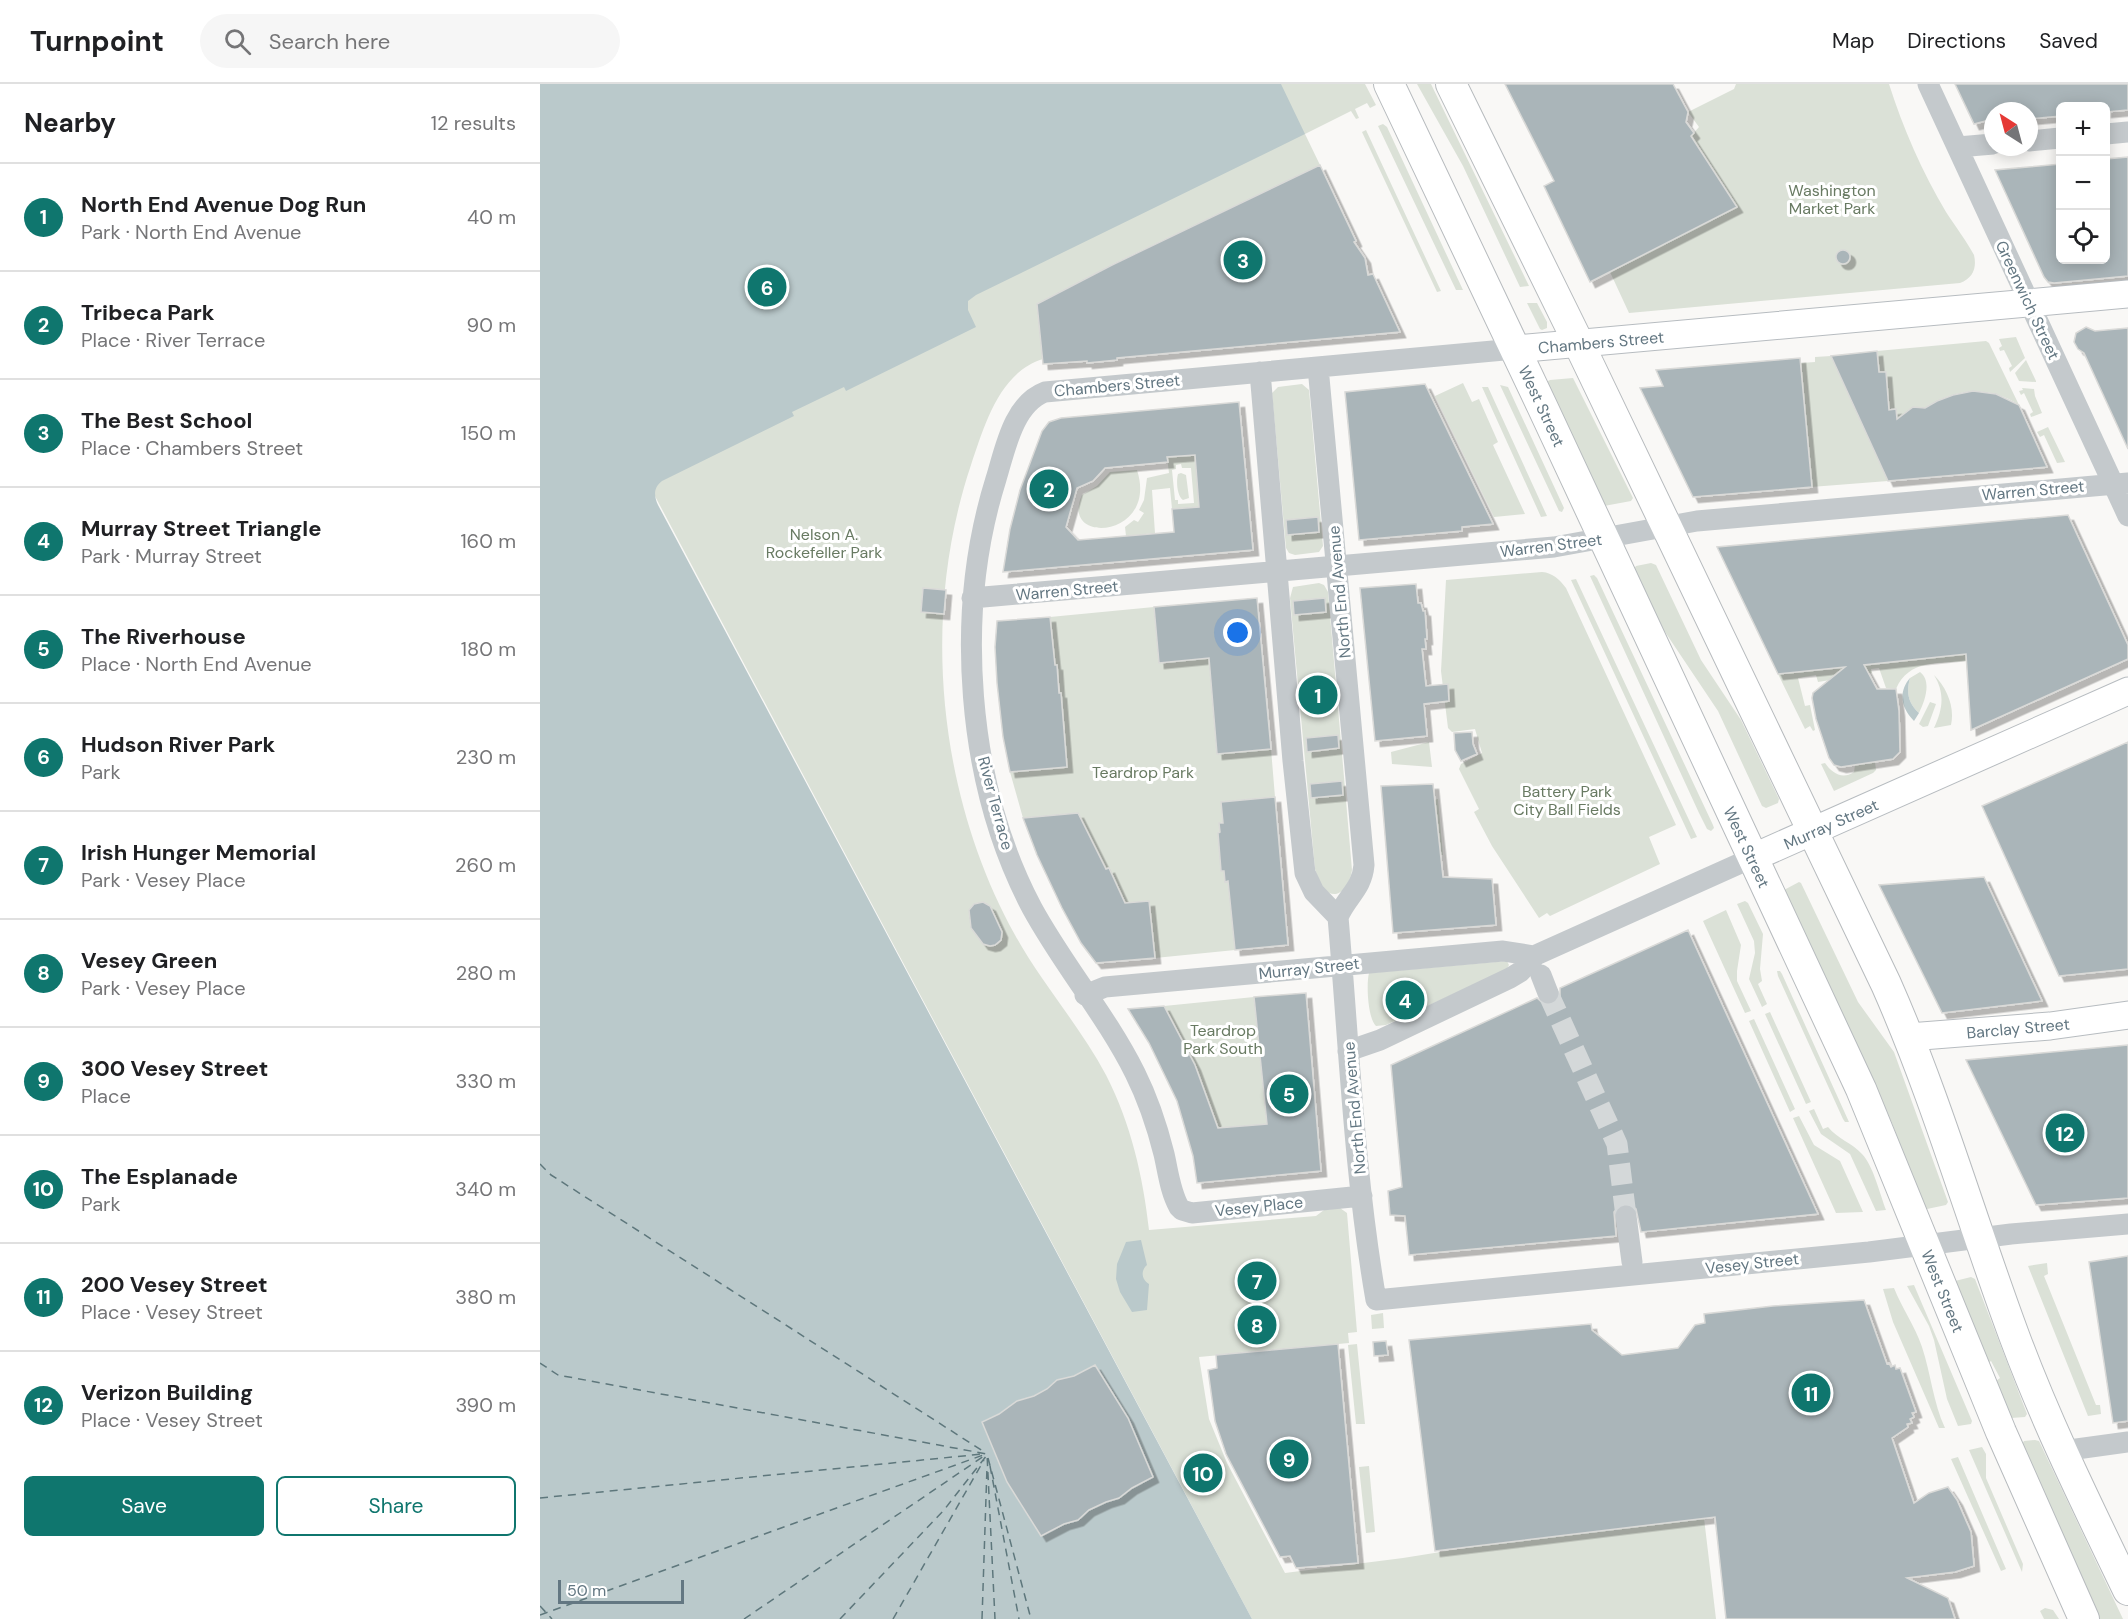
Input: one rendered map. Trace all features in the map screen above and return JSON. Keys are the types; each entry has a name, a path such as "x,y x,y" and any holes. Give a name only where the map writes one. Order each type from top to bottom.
{"highway":[{"name":"West Street","path":"1389,84 1873,1117 2015,1464 2084,1619"},
{"path":"1451,84 1579,344 1886,984 1908,1037 2029,1375 2128,1590"}],"main road":[{"name":"Chambers Street","path":"1515,349 2128,294"},
{"name":"Murray Street","path":"1752,858 2128,692"},
{"name":"Barclay Street","path":"1908,1037 2050,1026 2128,1015"}],"street":[{"name":"Greenwich Street","path":"1928,84 2030,303 2121,483 2128,516"},
{"path":"2110,134 2128,132"},
{"path":"2038,140 2056,138"},
{"path":"1958,147 1984,145"},
{"name":"Chambers Street","path":"1038,394 1060,389 1515,349"},
{"name":"North End Avenue","path":"1318,367 1364,865 1362,880 1338,917 1362,1196 1376,1299"},
{"path":"1260,372 1276,572 1305,873 1314,892 1338,917"},
{"name":"River Terrace","path":"1038,394 1023,410 1015,424 1005,450 986,517 972,598 974,707 987,779 1000,829 1031,905 1085,995 1115,1038 1140,1084 1154,1119 1172,1187"},
{"name":"Warren Street","path":"972,598 1554,547 1698,521 2121,483"},
{"name":"Murray Street","path":"1348,1051 1380,1040 1520,972 1541,975 1752,858"},
{"name":"Murray Street","path":"1085,995 1105,987 1503,951 1541,975"},
{"name":"Vesey Place","path":"1172,1187 1179,1207 1192,1213 1362,1196"},
{"path":"1626,1216 1632,1262"},
{"name":"Vesey Street","path":"1376,1299 2128,1224"},
{"path":"2062,1450 2128,1442"}],"green space":[{"name":"Nelson A. Rockefeller Park","path":"540,84 1365,84 1376,105 1370,108 1367,103 1355,109 1359,118 1356,119 1351,111 1305,134 1320,165 1111,265 1111,273 1100,271 1037,304 1043,359 1028,366 1015,376 995,403 971,465 955,523 946,583 942,644 945,705 954,765 968,824 989,881 1015,935 1096,1057 1115,1094 1135,1151 1149,1230 1316,1216 1324,1210 1340,1208 1347,1213 1357,1332 1348,1333 1349,1343 1199,1357 1209,1419 1227,1463 1285,1573 1704,1518 1716,1619 1252,1619 572,340"},
{"path":"1417,84 1431,84 1529,286 1520,287 1463,166"},
{"name":"Washington Market Park","path":"1736,84 1889,84 1921,166 1946,212 1974,255 1975,264 1971,275 1960,283 1629,313 1610,272 1737,207 1691,136 1699,127 1688,112 1734,89"},
{"path":"1383,124 1387,127 1463,290 1456,290 1378,126"},
{"path":"1366,130 1441,291 1437,292 1362,132"},
{"path":"1527,303 1537,303 1547,322 1547,328 1540,329"},
{"path":"2016,337 2025,358 2010,372 2009,368 2012,366 2004,350 2000,351 1999,348 2002,346 1999,339"},
{"path":"1986,341 2019,405 1995,394 1970,392 1945,397 1923,410 1913,407 1897,424 1896,409 1889,410 1886,372 1879,372 1877,351"},
{"path":"1831,356 1888,481 1811,487 1801,363 1815,362 1815,357"},
{"path":"2026,360 2036,382 2019,381 2015,373"},
{"path":"1573,378 1633,498 1631,501 1604,506 1546,382"},
{"path":"1463,383 1472,402 1479,399 1498,442 1493,445 1525,514 1494,517 1435,396"},
{"path":"1302,384 1309,390 1323,546 1319,552 1295,555 1289,553 1286,548 1272,393 1278,387"},
{"path":"1500,385 1508,387 1564,508 1562,512 1559,511"},
{"path":"1482,387 1488,387 1547,516 1541,517"},
{"path":"2022,388 2034,389 2042,413 2031,417 2030,414 2033,412 2024,393 2021,395 2019,391 2023,390"},
{"path":"2048,427 2065,462 2057,463 2044,435 2040,437 2037,432"},
{"path":"1195,455 1199,507 1172,509 1170,488 1152,490 1155,533 1126,536 1125,527 1134,520 1138,522 1144,513 1139,510 1144,500 1147,478 1169,473 1167,457","holes":["1181,464 1182,468 1191,468 1194,503 1178,504 1178,500 1175,500 1172,470 1176,469 1176,465"]},
{"path":"1137,470 1140,493 1134,510 1123,521 1109,527 1095,527 1084,522 1079,511 1082,495 1097,486 1110,472"},
{"path":"1178,474 1186,475 1189,498 1183,500 1179,495 1177,484"},
{"path":"1651,563 1656,565 1701,660 1741,720 1779,799 1778,803 1766,808 1762,806 1718,711 1657,620 1634,569 1636,566"},
{"name":"Battery Park City Ball Fields","path":"1542,572 1556,577 1566,588 1676,825 1649,837 1660,864 1550,916 1547,913 1539,918 1492,846 1474,812 1479,809 1459,769 1461,764 1482,753 1475,729 1452,732 1448,728 1441,671 1446,580"},
{"path":"1594,575 1713,825 1714,828 1711,831 1707,829 1699,813 1590,576"},
{"path":"1576,579 1697,837 1691,839 1571,580"},
{"path":"1319,583 1324,585 1328,592 1352,870 1346,887 1334,894 1323,888 1315,869 1290,598 1293,587"},
{"name":"Teardrop Park","path":"1154,607 1159,663 1209,658 1217,754 1271,749 1275,797 1220,823 1218,833 1221,871 1224,871 1225,882 1228,881 1235,950 1155,958 1149,901 1122,904 1078,813 1023,818 1010,772 1067,767 1063,731 1065,730 1050,617"},
{"path":"1966,654 1966,661 1935,663 1908,672 1896,689 1886,688 1879,668 1871,669 1872,673 1818,682 1816,675 1798,678 1805,706 1810,705 1815,730 1813,731 1810,726 1805,729 1778,674"},
{"path":"1920,672 1927,686 1919,713 1910,701 1908,688 1910,678"},
{"path":"1934,675 1949,698 1952,718 1951,725 1934,728 1942,701 1940,688"},
{"path":"1930,702 1936,704 1928,726 1923,727 1919,724"},
{"path":"1429,742 1432,767 1392,764 1391,752"},
{"path":"1875,762 1876,770 1873,773 1834,791 1821,764 1825,763 1834,772 1845,775 1854,772 1855,765"},
{"path":"1438,799 1443,855 1440,855 1434,800"},
{"path":"1799,882 1858,1002 1894,1052 1948,1202 1946,1205 1927,1209 1923,1207 1892,1123 1784,890"},
{"path":"1745,901 1763,934 1760,969 1762,981 1758,984 1767,1004 1762,1007 1749,979 1755,953 1754,941 1737,904"},
{"path":"1726,910 1741,945 1737,981 1751,1011 1745,1013 1703,921"},
{"path":"1507,961 1509,965 1506,970 1386,1025 1376,1026 1373,1022 1368,1001 1369,973"},
{"path":"1777,971 1782,974 1849,1122 1843,1119"},
{"name":"Teardrop Park South","path":"1254,997 1267,1124 1218,1128 1195,1065 1164,1006"},
{"path":"1770,1012 1811,1102 1806,1104 1765,1014"},
{"path":"1754,1019 1795,1109 1790,1112 1749,1021"},
{"path":"1814,1109 1823,1129 1828,1127 1866,1159 1886,1210 1876,1211 1850,1154 1821,1134 1809,1111"},
{"path":"1799,1116 1814,1145 1840,1161 1863,1212 1836,1213 1793,1118"},
{"path":"2047,1263 2048,1274 2044,1276 2096,1405 2100,1405 2101,1414 2088,1416 2028,1266"},
{"path":"1971,1277 1975,1279 2027,1414 2025,1417 2011,1418 1996,1381 2000,1378 1991,1361 1988,1363 1955,1281"},
{"path":"1914,1285 1972,1421 1971,1424 1958,1426 1947,1399 1929,1326 1907,1286"},
{"path":"1894,1288 1922,1347 1945,1428 1939,1428 1893,1322 1883,1289"},
{"path":"1383,1313 1384,1328 1372,1329 1371,1315"},
{"path":"1357,1344 1365,1424 1356,1424 1348,1345"},
{"path":"2024,1441 2039,1441 2123,1619 2099,1619 2022,1444"},
{"path":"1982,1447 1986,1454 1986,1478 2023,1564 2022,1572 1969,1450"},
{"path":"1958,1457 2006,1569 2001,1571 1951,1459"},
{"path":"1369,1466 1375,1532 1366,1533 1359,1467"},
{"path":"2045,1608 2053,1610 2059,1619 2044,1619 2040,1611"}],"shaded area":[{"path":"540,84 1281,84 1305,134 976,295 968,301 968,310 976,327 846,391 844,387 792,412 794,416 662,481 655,492 658,505 1252,1619 540,1619"},
{"path":"1910,678 1909,697 1919,713 1914,721 1906,711 1903,700 1904,689"},
{"path":"1141,1240 1147,1265 1143,1270 1143,1275 1149,1284 1147,1310 1132,1312 1120,1292 1116,1279 1117,1264 1126,1242"}],"building":[{"path":"1505,84 1673,84 1688,112 1686,122 1694,133 1691,136 1737,207 1590,282 1544,186 1554,181"},
{"path":"1955,84 2128,84 2128,110 2110,112 2110,102 2056,102 2056,116 2038,118 2038,102 1984,102 1984,121 1974,124"},
{"path":"2128,157 2128,276 2048,282 1995,170 2056,164 2056,264 2110,264 2110,159"},
{"path":"1320,165 1356,241 1354,242 1365,258 1368,275 1373,274 1400,332 1117,358 1117,360 1087,363 1087,361 1043,364 1037,304 1112,265"},
{"path":"1843,250 1848,252 1850,257 1848,262 1843,264 1838,262 1836,257 1838,252"},
{"path":"2086,327 2095,331 2128,328 2128,449 2084,353 2074,342 2076,333"},
{"path":"1877,351 1879,372 1886,372 1889,410 1896,409 1897,419 1913,407 1925,408 1953,395 1973,391 1996,394 2019,405 2047,467 1888,481 1831,356"},
{"path":"1800,358 1812,487 1693,497 1640,388 1663,386 1656,370"},
{"path":"1425,384 1493,524 1462,527 1462,531 1359,540 1345,392"},
{"path":"1239,402 1253,550 1003,572 1010,529 1020,490 1042,431 1049,422 1061,418","holes":["1195,455 1199,507 1172,509 1174,532 1078,540 1066,527 1077,488 1093,481 1105,468 1168,462 1167,457"]},
{"path":"2068,515 2128,645 2128,659 1971,730 1966,654 1864,665 1877,689 1896,689 1900,752 1893,759 1841,767 1834,765 1829,758 1816,719 1812,698 1813,693 1845,667 1778,674 1717,547"},
{"path":"1318,517 1319,532 1287,535 1286,520"},
{"path":"1416,584 1418,603 1421,603 1425,611 1427,639 1425,639 1426,649 1422,649 1426,686 1448,684 1449,701 1424,704 1427,736 1375,741 1360,588"},
{"path":"923,588 946,590 944,614 921,612"},
{"path":"1257,598 1271,749 1217,754 1209,658 1159,663 1154,607"},
{"path":"1325,598 1326,612 1294,615 1293,601"},
{"path":"1050,617 1059,693 1061,693 1067,767 1010,772 1003,737 997,683 995,647 997,621"},
{"path":"1472,732 1477,754 1461,761 1455,750 1454,733"},
{"path":"1338,735 1339,748 1307,752 1306,738"},
{"path":"2128,742 2128,969 2059,976 1982,806"},
{"path":"1342,781 1343,795 1311,798 1310,784"},
{"path":"1433,784 1443,877 1492,879 1496,925 1393,933 1381,786"},
{"path":"1275,797 1288,945 1235,950 1228,881 1225,882 1224,871 1221,871 1218,833 1220,832 1219,823 1223,823 1221,802"},
{"path":"1078,813 1106,869 1109,868 1125,903 1149,901 1155,958 1096,963 1081,943 1062,908 1037,855 1023,818"},
{"path":"1984,877 2042,1001 1942,1013 1879,885"},
{"path":"983,902 990,906 1002,932 1001,940 995,945 983,944 971,928 969,910 974,904"},
{"path":"1688,930 1818,1214 1641,1232 1636,1209 1625,1203 1614,1212 1616,1236 1409,1255 1405,1216 1390,1215 1388,1191 1402,1187 1391,1065 1537,998 1545,1005 1553,1005 1560,996 1560,988"},
{"path":"1306,993 1321,1171 1197,1183 1193,1156 1177,1101 1149,1043 1128,1009 1164,1006 1195,1065 1218,1128 1267,1124 1254,997"},
{"path":"2128,1045 2128,1198 2036,1205 1966,1060"},
{"path":"2128,1256 2128,1421 2113,1423 2089,1262"},
{"path":"1864,1300 1887,1364 1889,1363 1891,1367 1895,1365 1896,1369 1900,1368 1916,1412 1912,1413 1914,1417 1910,1419 1912,1423 1907,1424 1908,1427 1892,1438 1914,1503 1929,1493 1948,1487 1957,1500 1971,1532 1974,1566 1955,1572 1907,1578 1948,1598 1955,1619 1726,1619 1715,1517 1435,1551 1409,1340 1591,1324 1592,1330 1622,1355 1678,1348 1695,1325 1705,1323 1704,1314 1773,1306"},
{"path":"1386,1341 1388,1355 1374,1356 1373,1342"},
{"path":"1338,1344 1358,1563 1296,1568 1290,1556 1280,1557 1226,1454 1215,1421 1208,1370 1217,1368 1216,1355"},
{"path":"1095,1365 1128,1418 1153,1477 1119,1498 1089,1510 1078,1520 1064,1524 1041,1536 1007,1482 982,1422 999,1414 1017,1401 1047,1389 1057,1380 1074,1376"}],"ferry route":[{"path":"540,1164 551,1175 986,1453"},
{"path":"540,1363 558,1375 987,1454 995,1619"},
{"path":"540,1498 983,1454"},
{"path":"540,1615 986,1454"},
{"path":"840,1619 944,1510 987,1455"},
{"path":"744,1619 984,1456"},
{"path":"988,1458 1031,1619"},
{"path":"893,1619 984,1460"},
{"path":"990,1466 1019,1619"},
{"path":"982,1619 987,1467"},
{"path":"540,1606 552,1619"}],"tunnel":[{"path":"1548,993 1617,1144 1626,1216"}],"place":[{"name":"The Best School","path":"1243,260"},
{"name":"Hudson River Park","path":"767,287"},
{"name":"Tribeca Park","path":"1049,489"},
{"name":"North End Avenue Dog Run","path":"1318,695"},
{"name":"Murray Street Triangle","path":"1405,1000"},
{"name":"The Riverhouse","path":"1289,1094"},
{"name":"Verizon Building","path":"2065,1133"},
{"name":"Irish Hunger Memorial","path":"1257,1281"},
{"name":"Vesey Green","path":"1257,1325"},
{"name":"200 Vesey Street","path":"1811,1393"},
{"name":"300 Vesey Street","path":"1289,1459"},
{"name":"The Esplanade","path":"1203,1473"}]}
